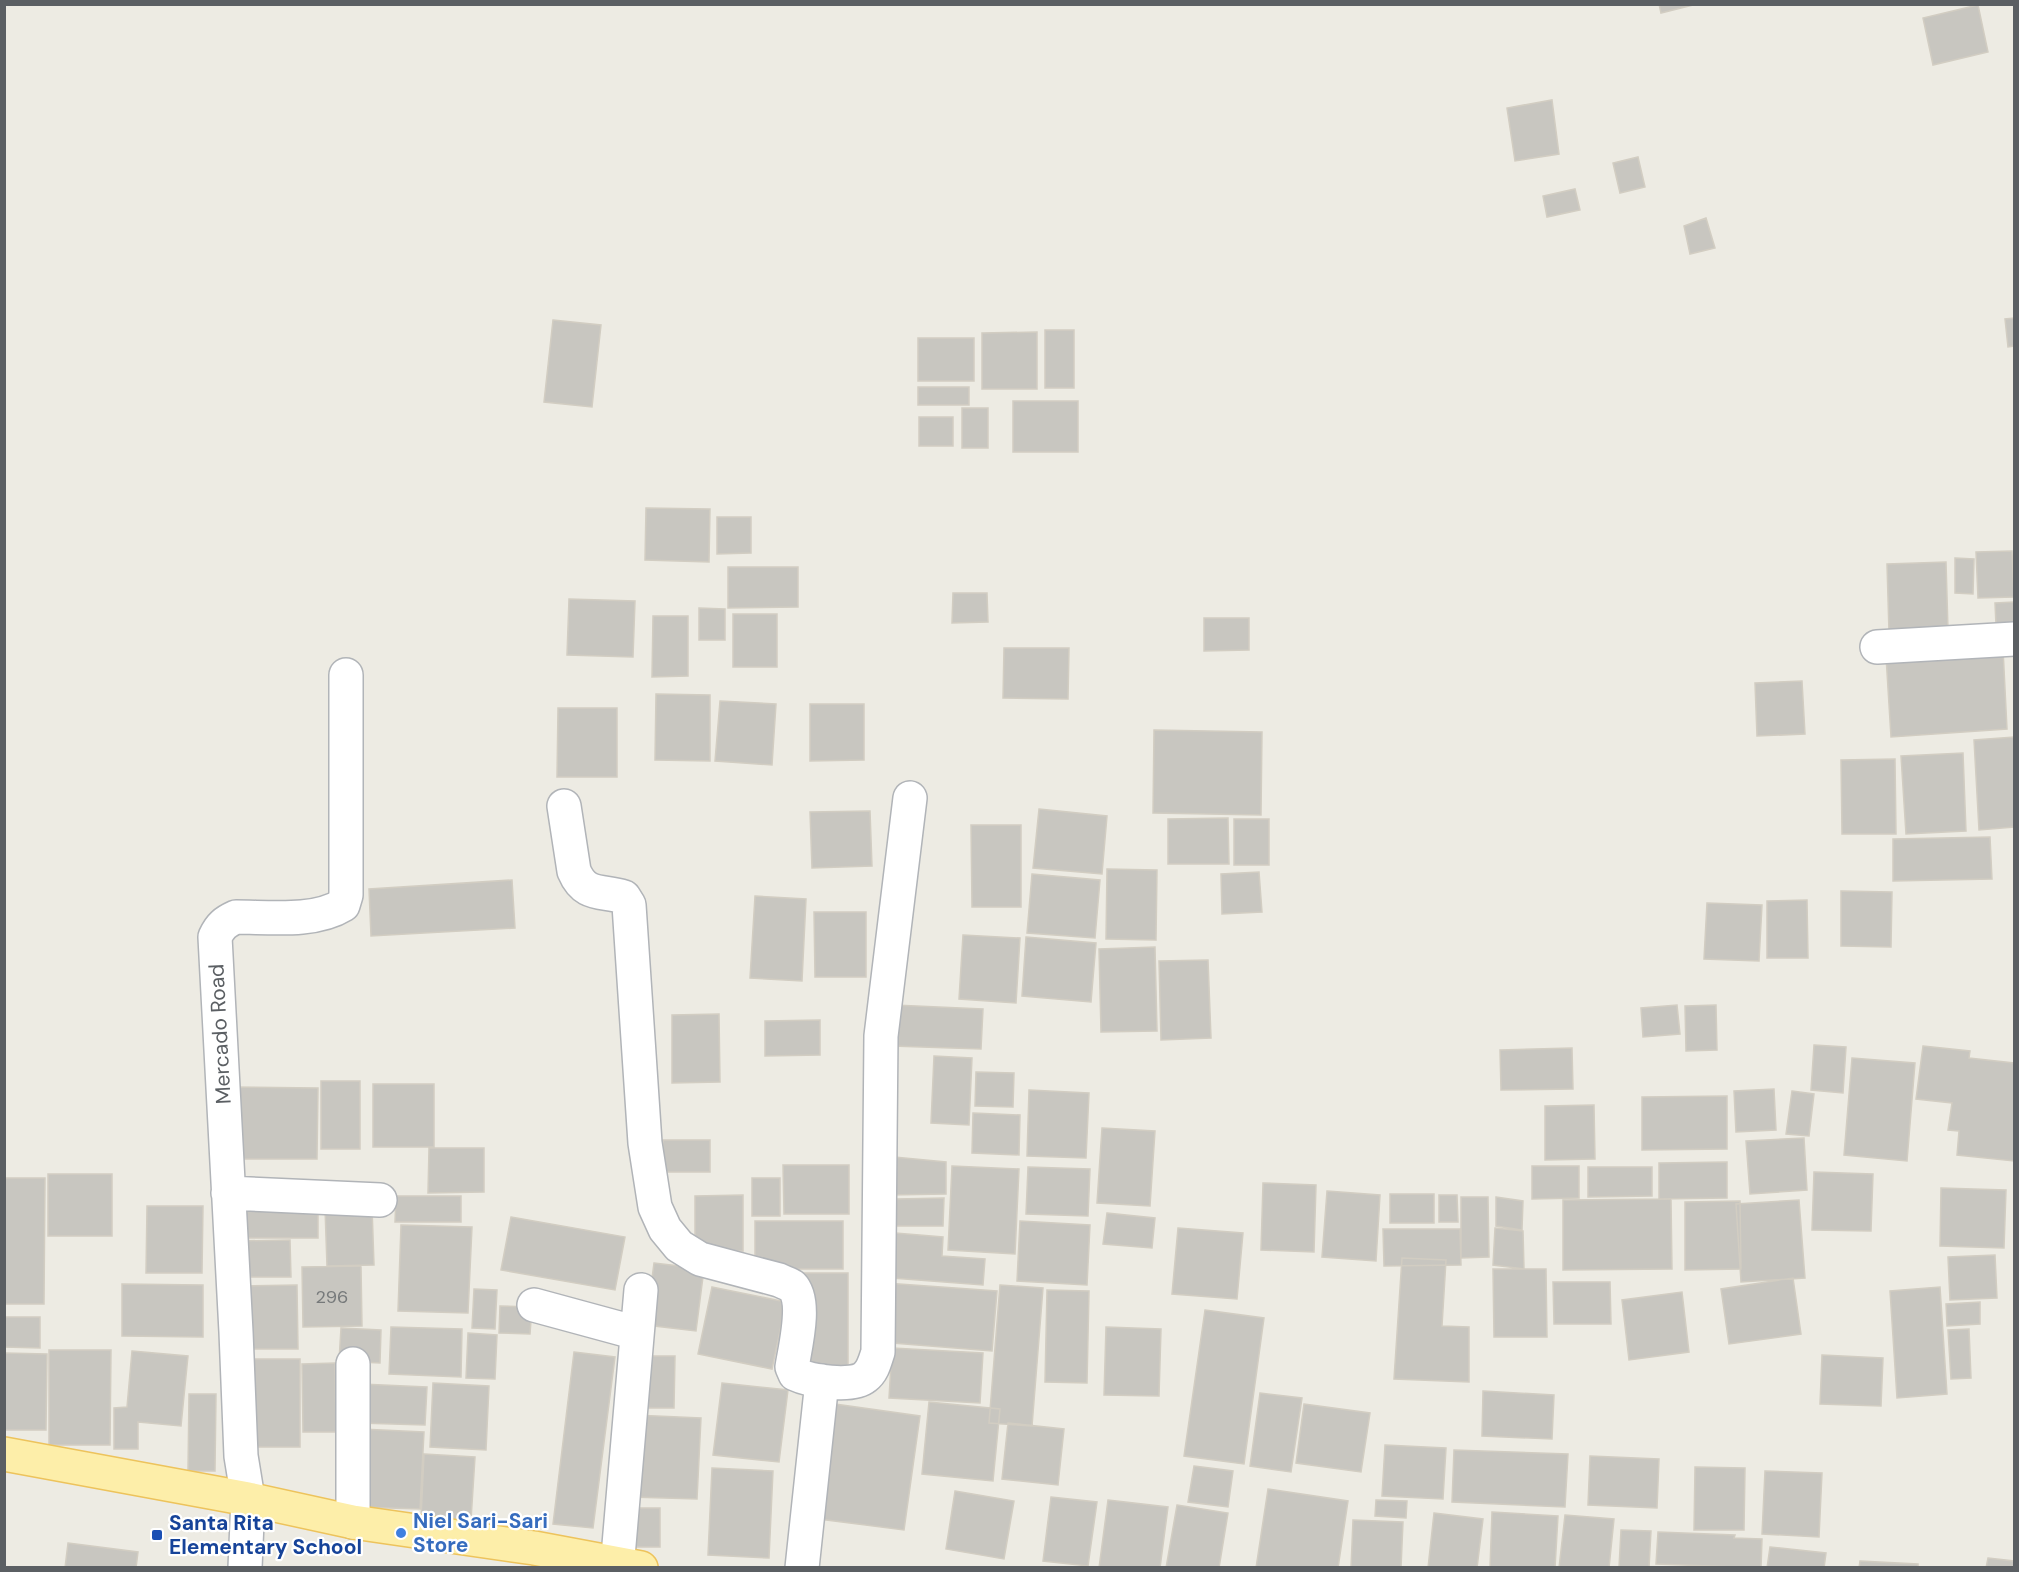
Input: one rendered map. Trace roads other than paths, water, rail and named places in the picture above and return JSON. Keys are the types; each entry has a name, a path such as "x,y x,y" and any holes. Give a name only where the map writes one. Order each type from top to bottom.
{"main road":[{"path":"4,1454 248,1499 533,1558 625,1566"}],"street":[{"path":"1877,647 2014,639"},
{"name":"Mercado Road","path":"245,1568 248,1499 241,1455 215,937 225,922 236,917 316,916 334,911 343,905 346,895 346,675"},
{"path":"564,806 574,871 578,879 583,886 592,891 624,897 630,910 645,1143 654,1207 665,1229 679,1246 700,1259 779,1280 792,1286 798,1295 800,1309 792,1367 798,1375 822,1382 858,1382 873,1369 878,1352 881,1036 910,798"},
{"path":"228,1193 380,1200"},
{"path":"625,1566 641,1290"},
{"path":"534,1305 637,1333"},
{"path":"353,1364 353,1522"},
{"path":"802,1568 822,1382"}],"place":[{"name":"Niel Sari-Sari Store","path":"401,1533"},
{"name":"Santa Rita Elementary School","path":"157,1535"}]}
